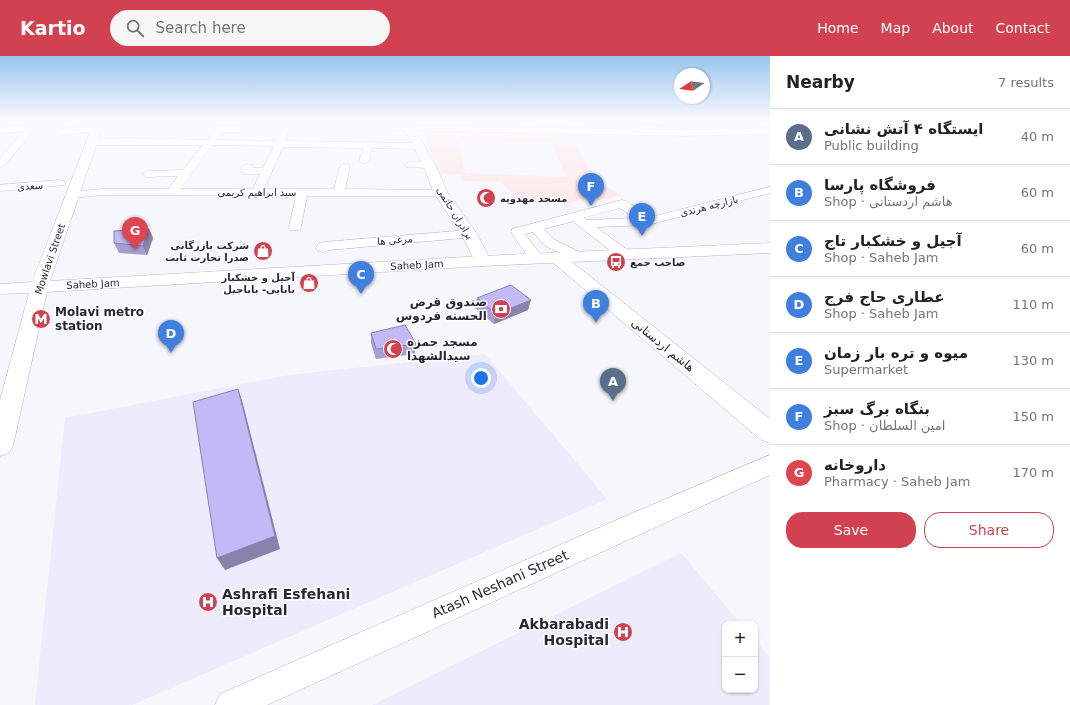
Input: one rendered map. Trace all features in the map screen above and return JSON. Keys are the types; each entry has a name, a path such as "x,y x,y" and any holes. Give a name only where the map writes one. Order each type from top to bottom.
{"main road":[{"name":"Mowlavi Street","path":"0,446 39,287 87,152"},
{"name":"برادران حاتمی","path":"422,152 441,193 469,234 483,261"},
{"name":"Saheb Jam","path":"0,289 536,258 770,248"},
{"name":"هاشم اردستانی","path":"556,257 770,433"}],"street":[{"path":"0,164 10,152"},
{"path":"172,192 204,152"},
{"path":"257,192 277,152"},
{"path":"364,161 366,152"},
{"path":"410,165 429,165"},
{"path":"339,193 345,166"},
{"path":"248,167 245,171 267,171"},
{"path":"147,174 187,174"},
{"path":"411,181 412,193"},
{"name":"سعدی","path":"0,188 60,184"},
{"name":"بازارچه هرندی","path":"579,221 648,221 770,190"},
{"name":"سید ابراهیم کریمی","path":"72,195 102,192 441,193"},
{"path":"295,227 302,193"},
{"path":"536,258 517,232 536,227 579,221 622,204 648,221"},
{"path":"579,221 624,254"},
{"path":"536,227 550,243 576,256"},
{"name":"مرغی ها","path":"323,248 324,246 469,234"},
{"name":"Atash Neshani Street","path":"231,705 644,520 770,466"}],"shaded area":[{"path":"431,152 461,152 465,173 566,177 555,152 579,152 595,176 590,179 622,195 593,202 580,200 563,205 556,202 540,201 525,205 501,182 463,181 459,174 439,174"},
{"name":"Ashrafi Esfehani Hospital","path":"485,354 607,499 132,705 35,705 65,418 289,375"},
{"name":"Akbarabadi Hospital","path":"681,553 738,621 722,621 722,693 758,693 758,644 770,658 770,705 372,705"}],"building":[{"path":"149,229 143,246 114,243 114,231"},
{"path":"511,285 531,300 496,314 477,298"},
{"path":"405,325 416,344 376,349 371,333"},
{"path":"238,389 275,536 217,558 193,402"}],"place":[{"name":"مسجد مهدویه","path":"486,198"},
{"name":"بنگاه برگ سبز","path":"591,206"},
{"name":"میوه و تره بار زمان","path":"642,236"},
{"name":"داروخانه","path":"135,250"},
{"name":"شرکت بازرگانی صدرا تجارت ثابت","path":"263,251"},
{"name":"صاحب جمع","path":"616,262"},
{"name":"آجیل و خشکبار بابایی- باباجیل","path":"309,283"},
{"name":"آجیل و خشکبار تاج","path":"361,294"},
{"name":"صندوق قرض الحسنه فردوس","path":"501,309"},
{"name":"Molavi metro station","path":"41,319"},
{"name":"فروشگاه پارسا","path":"596,323"},
{"name":"مسجد حمزه سیدالشهدا","path":"393,349"},
{"name":"عطاری حاج فرج","path":"171,353"},
{"name":"ایستگاه ۴ آتش نشانی","path":"613,401"},
{"name":"Ashrafi Esfehani Hospital","path":"208,602"},
{"name":"Akbarabadi Hospital","path":"623,632"}]}
